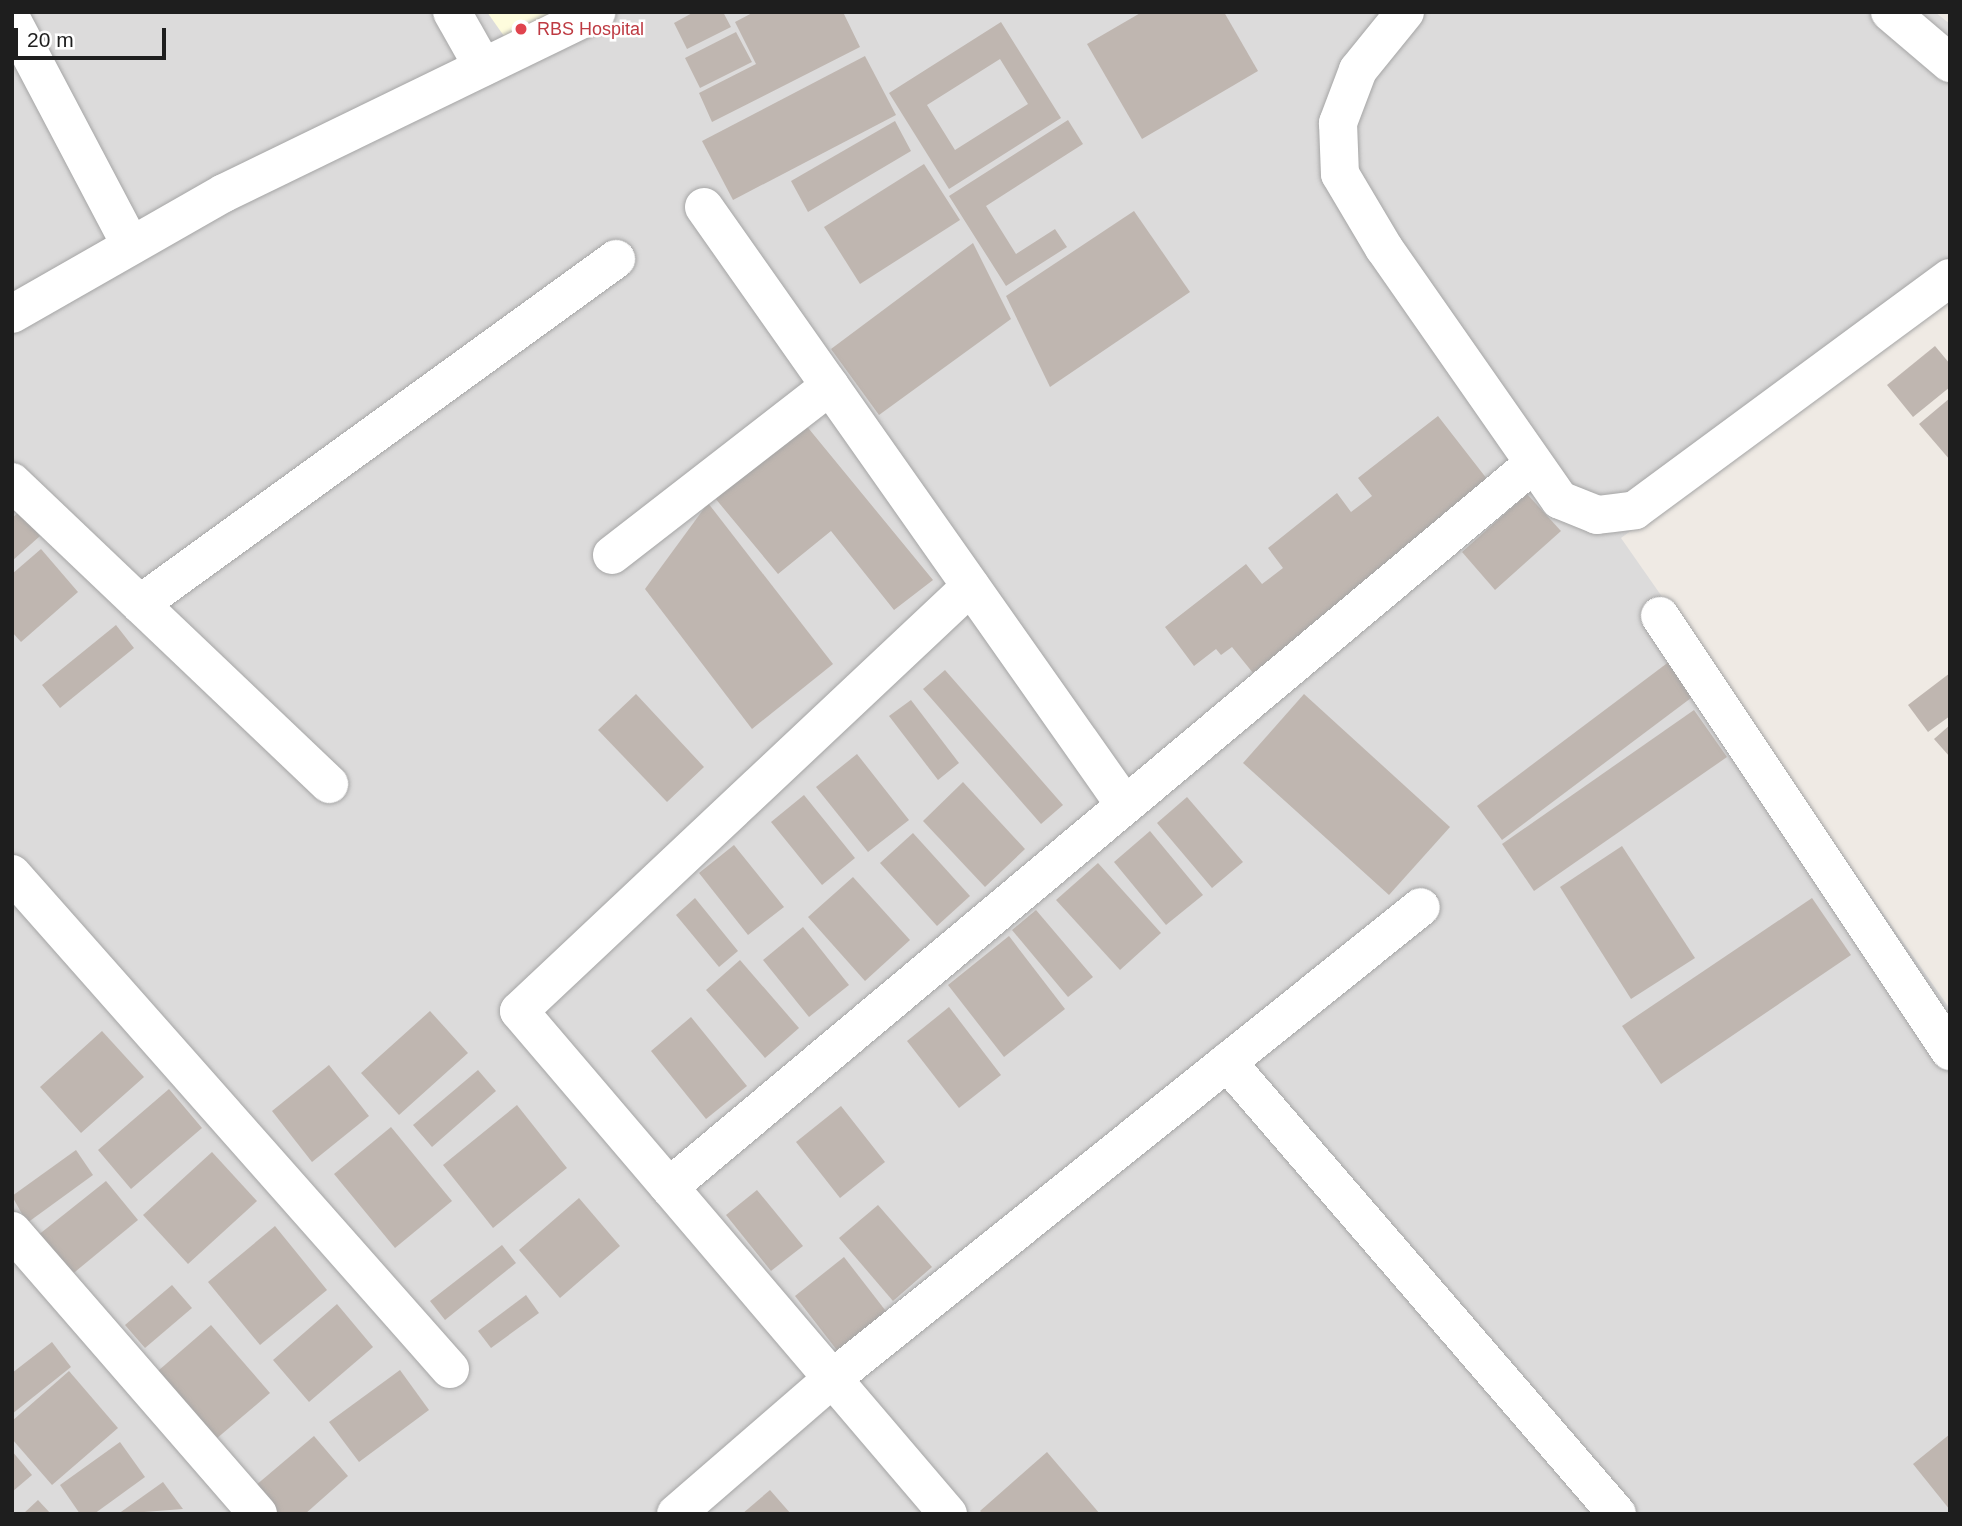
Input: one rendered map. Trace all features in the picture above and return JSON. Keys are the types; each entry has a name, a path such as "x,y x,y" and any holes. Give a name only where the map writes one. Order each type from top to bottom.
{"street":[{"path":"452,12 482,67"},
{"path":"12,314 131,246 482,67 596,12"},
{"path":"1405,12 1358,71 1338,123 1340,174 1532,465 1560,500 1597,515 1635,510 1950,278"},
{"path":"1890,12 1950,63"},
{"path":"12,20 131,246"},
{"path":"704,207 1124,804"},
{"path":"140,604 616,260"},
{"path":"612,555 830,386"},
{"path":"669,1187 1532,465"},
{"path":"12,482 329,784"},
{"path":"948,1514 519,1010 971,586"},
{"path":"1660,616 1950,1051"},
{"path":"12,874 450,1368"},
{"path":"676,1514 833,1378 1420,907"},
{"path":"1227,1062 1617,1514"},
{"path":"12,1231 258,1514"}],"shaded area":[{"path":"12,12 1935,12 1950,24 1950,296 1621,538 1950,1009 1950,1514 12,1514"},
{"name":"RBS Hospital","path":"487,12 575,12 511,46"}],"building":[{"path":"694,12 723,12 731,27 687,49 674,23"},
{"path":"754,12 843,12 860,47 712,122 699,93 756,64 735,22"},
{"path":"1142,12 1224,12 1258,71 1142,139 1087,44"},
{"path":"1001,22 1061,118 949,189 889,93","holes":["1000,59 1028,104 955,150 927,105"]},
{"path":"736,32 752,62 700,88 685,58"},
{"path":"865,56 896,115 733,200 702,141"},
{"path":"1068,120 1083,144 986,206 1016,254 1055,229 1067,247 1006,286 949,196"},
{"path":"895,121 911,151 808,212 791,181"},
{"path":"924,164 960,220 860,284 824,227"},
{"path":"1134,211 1190,292 1050,387 1006,296"},
{"path":"973,243 1011,319 879,415 831,349"},
{"path":"1935,346 1950,364 1950,387 1913,417 1887,385"},
{"path":"1950,398 1950,460 1919,424"},
{"path":"1438,416 1494,488 1253,673 1232,647 1221,655 1216,649 1194,666 1165,627 1246,564 1262,584 1283,568 1268,548 1337,493 1351,512 1372,496 1358,478"},
{"path":"800,418 933,580 894,610 831,531 778,574 710,492"},
{"path":"1527,494 1561,531 1495,590 1462,552"},
{"path":"708,503 833,664 752,729 645,589"},
{"path":"19,512 40,536 12,561 12,518"},
{"path":"41,549 78,592 21,642 12,632 12,574"},
{"path":"116,625 134,648 60,708 42,685"},
{"path":"1674,658 1699,692 1502,840 1477,806"},
{"path":"945,670 1063,805 1041,824 923,689"},
{"path":"1950,673 1950,716 1928,732 1908,705"},
{"path":"636,694 704,767 667,802 598,730"},
{"path":"1304,694 1450,827 1389,895 1243,763"},
{"path":"911,700 959,763 938,780 889,716"},
{"path":"1694,710 1727,757 1534,891 1502,844"},
{"path":"1950,725 1950,757 1934,739"},
{"path":"857,754 909,820 868,852 816,787"},
{"path":"963,782 1025,849 985,887 923,821"},
{"path":"804,795 855,858 822,885 771,822"},
{"path":"1187,797 1243,862 1212,888 1157,823"},
{"path":"1150,831 1203,895 1166,925 1114,862"},
{"path":"913,833 970,896 937,926 880,863"},
{"path":"734,845 784,907 748,935 699,873"},
{"path":"1622,846 1695,958 1631,999 1560,887"},
{"path":"1098,863 1161,933 1120,970 1056,900"},
{"path":"853,877 910,940 865,981 808,917"},
{"path":"695,898 738,951 719,967 676,915"},
{"path":"1812,898 1851,955 1661,1084 1622,1026"},
{"path":"1036,910 1093,977 1068,997 1012,930"},
{"path":"803,927 849,985 809,1017 763,960"},
{"path":"1009,936 1065,1009 1004,1057 948,985"},
{"path":"740,960 799,1028 765,1058 706,990"},
{"path":"949,1007 1001,1075 959,1108 907,1041"},
{"path":"430,1011 468,1053 399,1115 361,1073"},
{"path":"691,1017 747,1086 706,1119 651,1051"},
{"path":"102,1031 144,1077 81,1133 40,1087"},
{"path":"329,1065 369,1116 312,1162 272,1111"},
{"path":"478,1070 496,1091 432,1147 413,1125"},
{"path":"169,1089 202,1128 131,1189 98,1150"},
{"path":"517,1105 567,1168 493,1228 443,1165"},
{"path":"841,1106 885,1162 840,1198 796,1142"},
{"path":"391,1127 452,1201 395,1248 334,1174"},
{"path":"76,1150 93,1175 27,1223 12,1196"},
{"path":"212,1152 257,1201 188,1264 143,1215"},
{"path":"106,1181 138,1220 70,1276 37,1236"},
{"path":"757,1190 803,1246 771,1271 726,1215"},
{"path":"579,1198 620,1246 560,1298 519,1250"},
{"path":"878,1205 932,1267 893,1301 839,1238"},
{"path":"275,1226 327,1290 260,1345 208,1282"},
{"path":"502,1245 516,1263 445,1320 430,1301"},
{"path":"844,1257 892,1319 843,1358 795,1296"},
{"path":"172,1285 192,1308 145,1348 125,1325"},
{"path":"526,1295 539,1313 491,1348 478,1331"},
{"path":"337,1304 373,1347 309,1402 273,1360"},
{"path":"211,1325 270,1393 209,1445 151,1377"},
{"path":"52,1342 71,1367 12,1414 12,1373"},
{"path":"400,1370 429,1410 359,1462 329,1422"},
{"path":"69,1371 118,1428 52,1485 12,1439 12,1421"},
{"path":"1950,1434 1950,1510 1913,1464"},
{"path":"314,1436 348,1476 305,1514 278,1514 255,1486"},
{"path":"120,1442 145,1477 94,1514 80,1514 60,1485"},
{"path":"12,1451 32,1475 12,1492"},
{"path":"1047,1452 1100,1514 983,1514 980,1511"},
{"path":"163,1482 183,1509 118,1514"},
{"path":"770,1490 791,1514 742,1514"},
{"path":"38,1500 51,1514 23,1514"}],"place":[{"name":"RBS Hospital","path":"521,29"}]}
